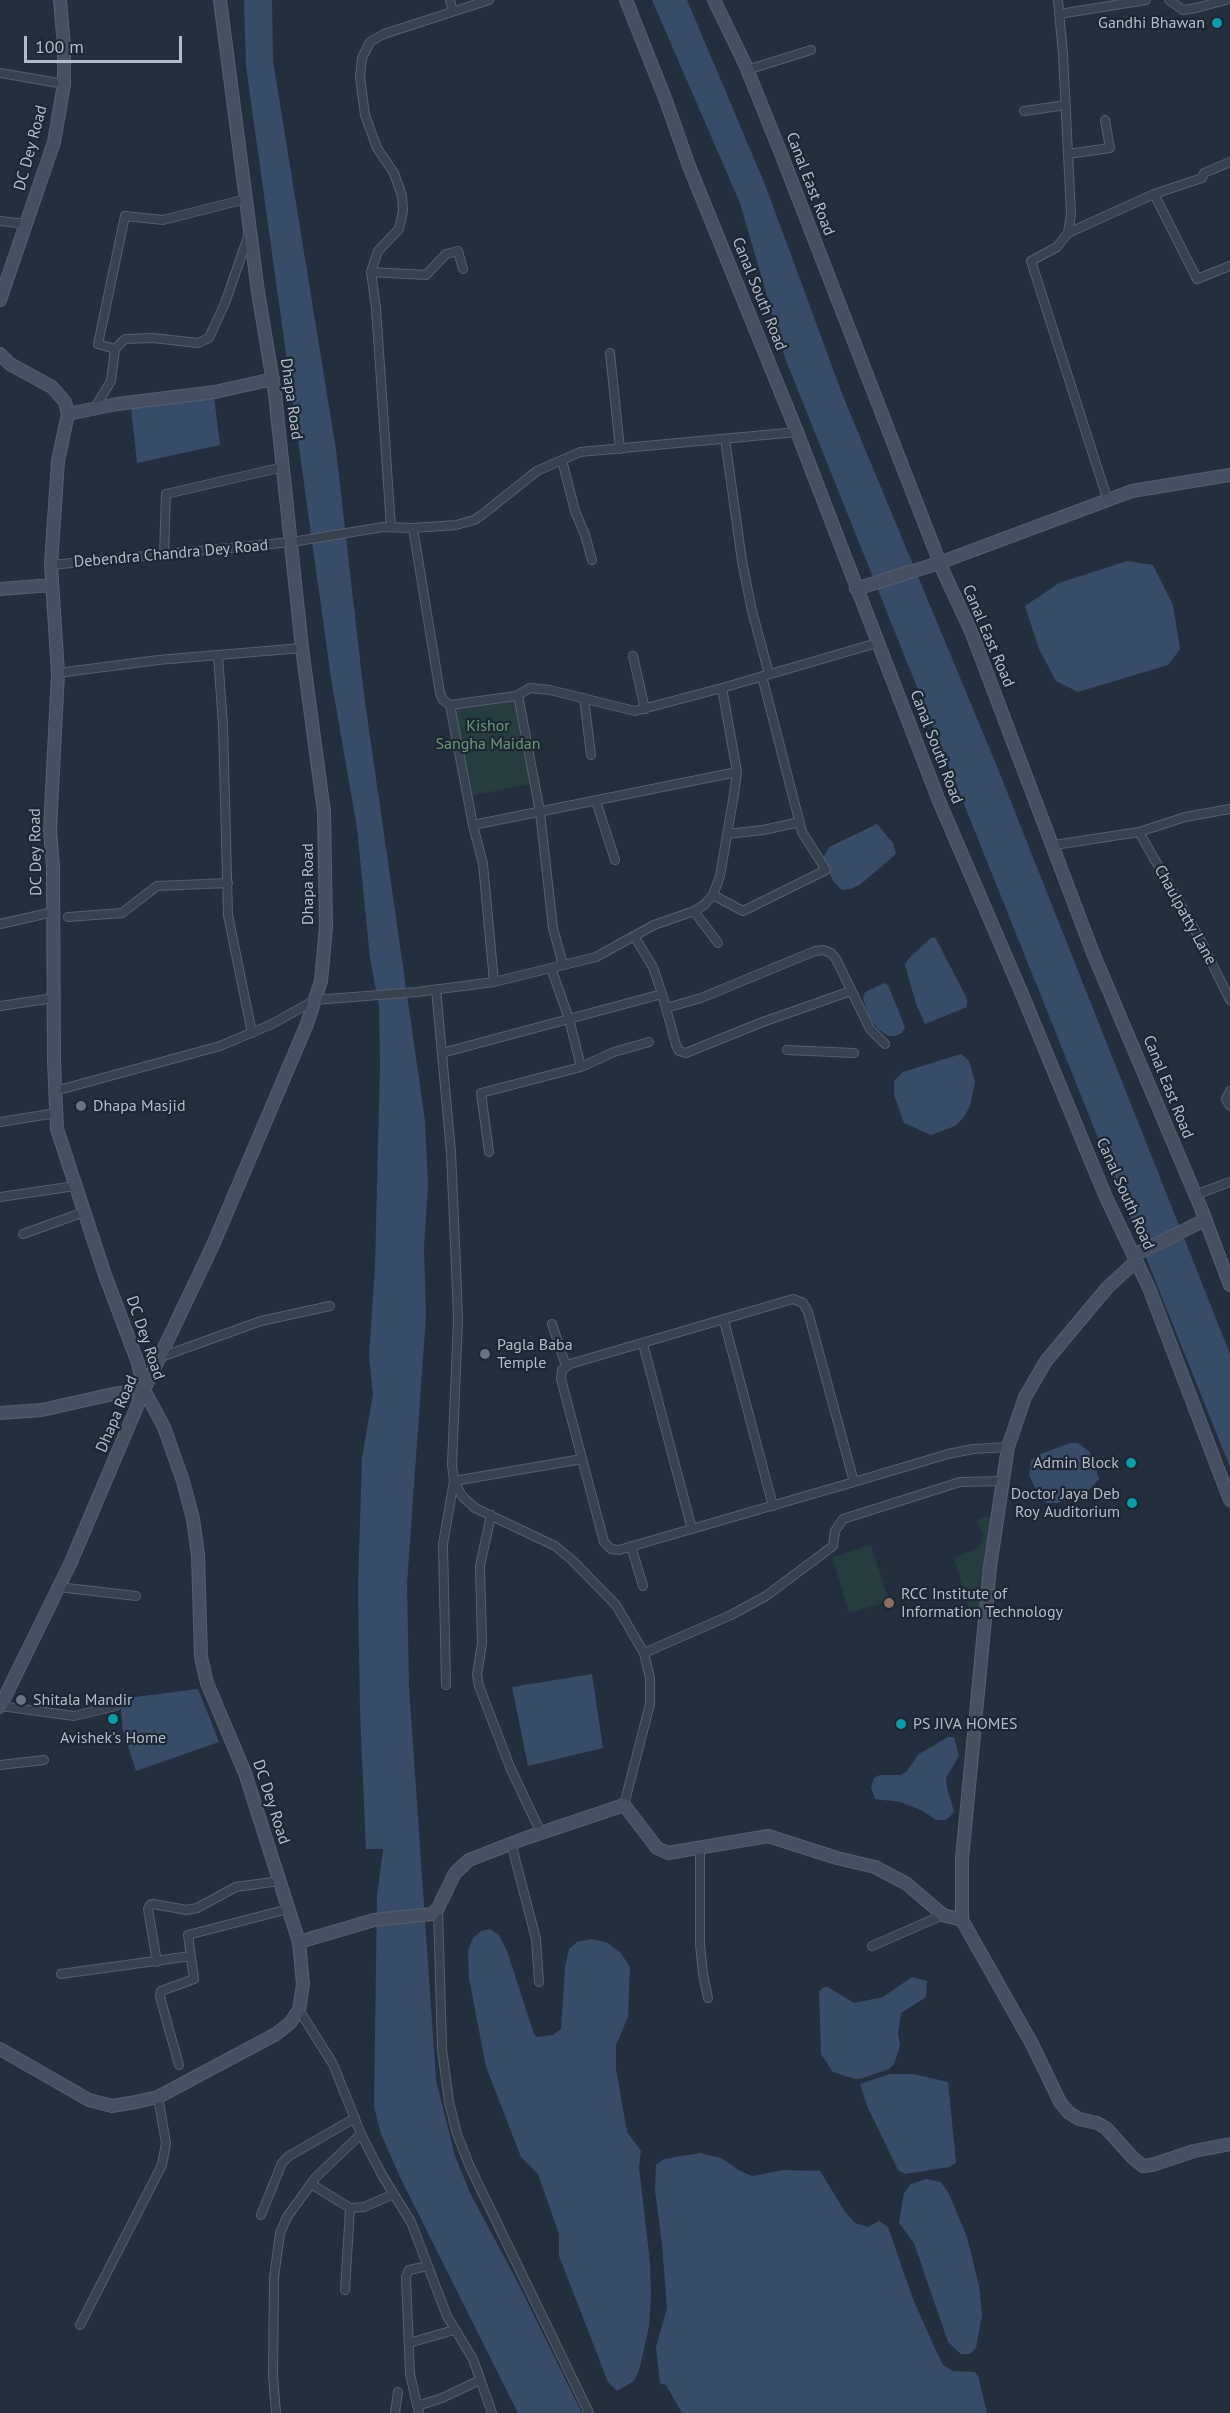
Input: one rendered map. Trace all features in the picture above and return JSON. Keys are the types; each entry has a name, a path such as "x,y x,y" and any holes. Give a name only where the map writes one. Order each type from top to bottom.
{"street":[{"name":"DC Dey Road","path":"0,300 2,286 54,142 64,84 64,46 60,0"},
{"name":"Dhapa Road","path":"0,1706 58,1587 144,1390 213,1245 308,1024 321,981 326,927 324,812 302,648 273,379 250,232 220,0"},
{"path":"450,0 453,12"},
{"path":"387,527 376,308 371,272 378,251 399,229 403,211 402,196 394,173 377,147 365,115 360,77 362,58 370,42 384,34 489,0"},
{"name":"Canal South Road","path":"626,0 689,166 797,432 855,589 944,812 1105,1196 1137,1256 1230,1500"},
{"name":"Canal East Road","path":"714,0 747,70 939,563 971,632 1093,954 1195,1196 1199,1223 1230,1285"},
{"path":"1058,0 1071,214 1068,233"},
{"path":"1059,14 1146,0"},
{"path":"1169,0 1184,9 1226,0"},
{"path":"747,70 811,50"},
{"path":"0,73 64,84"},
{"path":"1024,111 1066,105"},
{"path":"1068,154 1110,148 1106,120"},
{"path":"1108,501 1031,261 1057,247 1068,233 1154,194 1202,178 1204,173 1230,162"},
{"path":"1154,194 1197,279 1230,266"},
{"path":"115,349 98,344 125,216 163,220 246,199"},
{"path":"0,221 26,224"},
{"path":"94,409 111,381 115,349 126,339 153,338 198,343 209,338 225,303 250,232"},
{"path":"371,272 426,275 446,254 458,251 464,269"},
{"path":"610,353 620,448"},
{"path":"0,354 10,364 52,387 65,402 68,414 117,404 215,392 273,379"},
{"name":"DC Dey Road","path":"68,414 58,460 51,565 58,673 50,830 54,912 57,1129 138,1363 144,1390 164,1427 193,1519 198,1555 201,1657 207,1683 235,1745 299,1942 303,1984 299,2010"},
{"name":"Debendra Chandra Dey Road","path":"51,565 292,543 387,527 456,525 474,520 537,471 580,452 797,432"},
{"path":"713,895 743,911 826,870 802,832 765,675 742,561 725,439"},
{"path":"562,460 575,511 592,560"},
{"path":"164,555 166,494 283,467"},
{"path":"855,589 939,563 1132,492 1230,475"},
{"path":"413,528 440,693 443,700 450,705 473,825 483,864 494,982"},
{"path":"0,589 52,585"},
{"path":"450,705 518,695 530,688 537,688 635,711 877,643"},
{"path":"58,673 158,660 302,648"},
{"path":"218,656 228,915 252,1033"},
{"path":"633,656 645,709"},
{"path":"55,1091 220,1046 272,1024 315,1000 365,994 417,992 494,982 596,957 654,925 694,911 704,905 713,895 720,876 737,772 722,688"},
{"path":"518,695 540,812 553,928 563,965"},
{"path":"584,698 591,755"},
{"path":"473,825 737,772"},
{"path":"596,801 615,860"},
{"path":"1053,845 1139,832 1185,817 1230,809"},
{"path":"727,834 763,830 800,822"},
{"name":"Chaulpatty Lane","path":"1139,832 1201,941 1230,1000"},
{"path":"68,917 122,912 157,886 228,883"},
{"path":"694,911 718,943"},
{"path":"0,924 54,912"},
{"path":"634,936 653,967 676,1045 679,1051 686,1053 750,1027 851,991"},
{"path":"666,1008 701,998 815,951 823,950 831,953 836,959 870,1029 885,1044"},
{"path":"551,968 581,1067"},
{"path":"436,989 451,1152 458,1320 452,1465 454,1481 443,1544 446,1685"},
{"path":"442,1053 662,994"},
{"path":"0,1006 54,998"},
{"path":"489,1152 481,1093 581,1067 614,1052 649,1042"},
{"path":"787,1050 854,1053"},
{"path":"1230,1091 1226,1099 1230,1106"},
{"path":"0,1122 56,1113"},
{"path":"1195,1196 1230,1182"},
{"path":"0,1197 75,1186"},
{"path":"23,1234 84,1212"},
{"path":"1199,1223 1137,1256 1046,1361 1025,1397 1008,1447 990,1567 962,1859 962,1920 1032,2044 1060,2102 1068,2112 1079,2119 1097,2123 1106,2128 1143,2166 1194,2151 1230,2144"},
{"path":"854,1482 808,1312 802,1303 793,1299 566,1366 562,1370 561,1379 604,1542 611,1549 619,1550 773,1506 854,1482 948,1454 973,1449 1008,1447"},
{"path":"161,1357 261,1321 330,1306"},
{"path":"724,1321 773,1506"},
{"path":"552,1324 566,1366"},
{"path":"644,1344 692,1529"},
{"path":"0,1413 42,1410 112,1394 144,1390"},
{"path":"454,1481 582,1459"},
{"path":"454,1481 462,1496 475,1508 555,1546 572,1560 616,1605 644,1653 650,1678 650,1704 624,1805"},
{"path":"644,1653 731,1615 766,1596 833,1546 835,1531 843,1519 960,1482 1004,1481"},
{"path":"491,1515 480,1566 482,1643 477,1675 478,1686 510,1767 541,1833"},
{"path":"631,1546 644,1586"},
{"path":"58,1587 136,1596"},
{"path":"0,1706 74,1716 116,1706"},
{"path":"0,1765 44,1760"},
{"path":"624,1805 657,1848 668,1853 768,1836 837,1858 876,1867 907,1884 944,1916 962,1920"},
{"path":"589,2413 470,2167 457,2134 449,2102 442,2049 435,1911 455,1873 469,1860 511,1843 624,1805"},
{"path":"511,1843 536,1939 539,1982"},
{"path":"700,1849 700,1944 708,1998"},
{"path":"157,1962 148,1909 150,1905 187,1910 197,1908 236,1887 279,1881"},
{"path":"179,2065 160,1996 161,1991 194,1979 187,1938 189,1935 288,1909"},
{"path":"299,1942 374,1920 435,1911"},
{"path":"872,1946 944,1916"},
{"path":"61,1974 191,1956"},
{"path":"0,2049 89,2100 112,2106 158,2097 276,2034 290,2023 299,2010 333,2064 361,2134 411,2222 454,2330 473,2359 489,2412"},
{"path":"80,2325 162,2165 166,2143 158,2097"},
{"path":"261,2215 282,2163 298,2149 355,2118"},
{"path":"276,2413 273,2326 276,2249 280,2233 287,2217 311,2184 328,2164 361,2134"},
{"path":"311,2184 350,2208 364,2207 394,2194"},
{"path":"345,2290 350,2208"},
{"path":"428,2266 406,2273 410,2374 418,2410 480,2380"},
{"path":"409,2343 454,2330"},
{"path":"395,2413 398,2392"}],"green space":[{"name":"Kishor Sangha Maidan","path":"516,698 521,738 531,784 469,796 450,706"},
{"path":"983,1517 989,1517 993,1522 980,1611 974,1613 969,1608 954,1557 979,1548 983,1534 977,1521"},
{"path":"871,1545 889,1601 849,1613 832,1557"}],"water":[{"path":"244,0 272,0 273,61 336,450 364,695 425,1121 428,1186 424,1247 426,1316 407,1584 409,1687 436,2080 455,2156 470,2193 519,2285 582,2413 518,2413 400,2177 381,2134 374,2107 377,1896 383,1849 366,1849 358,1588 362,1458 373,1394 369,1356 375,1267 380,1065 379,1006 370,958 357,828 331,678 246,66"},
{"path":"652,0 687,0 766,187 843,396 998,769 1230,1354 1230,1467 785,358 740,203"},
{"path":"214,397 220,445 137,463 131,407"},
{"path":"1127,561 1153,565 1173,605 1180,649 1168,665 1078,692 1056,681 1039,649 1025,606 1059,583"},
{"path":"877,824 893,843 896,854 861,884 842,890 833,881 823,858 829,847"},
{"path":"935,937 962,989 967,1000 967,1007 925,1024 916,1004 905,965 909,958"},
{"path":"885,983 888,985 905,1027 902,1033 895,1036 888,1036 878,1029 869,1017 863,998 865,992"},
{"path":"961,1054 969,1061 975,1082 970,1106 964,1117 955,1126 931,1135 904,1123 894,1095 894,1081 903,1072"},
{"path":"1070,1443 1078,1443 1090,1452 1099,1479 1087,1492 1058,1503 1047,1503 1041,1500 1029,1475 1031,1461 1038,1455"},
{"path":"592,1674 603,1748 528,1766 512,1687"},
{"path":"198,1689 219,1742 136,1771 123,1731 120,1699"},
{"path":"948,1737 954,1737 959,1756 946,1778 954,1811 950,1817 945,1820 936,1820 923,1811 900,1802 875,1799 871,1787 874,1778 880,1775 900,1775 906,1772 919,1754"},
{"path":"490,1929 499,1935 507,1951 534,2034 537,2037 553,2035 561,2029 565,1967 569,1949 577,1942 591,1939 606,1942 620,1952 630,1967 628,2017 616,2045 616,2069 627,2132 641,2151 639,2167 650,2263 651,2296 649,2326 640,2367 634,2381 617,2391 608,2382 559,2256 559,2234 538,2174 521,2157 486,2067 469,1978 468,1951 473,1938 481,1931"},
{"path":"912,1977 927,1981 926,1997 901,2013 898,2034 900,2045 894,2064 889,2069 863,2078 855,2079 833,2072 821,2054 819,1991 826,1986 854,2003 883,1997"},
{"path":"890,2074 913,2074 948,2082 956,2163 949,2167 905,2174 898,2170 867,2106 860,2084"},
{"path":"700,2153 721,2158 752,2176 784,2170 820,2171 844,2210 855,2223 868,2227 879,2221 888,2227 913,2299 943,2365 953,2371 975,2372 987,2413 682,2413 666,2385 660,2383 656,2347 667,2308 655,2190 656,2165 664,2159"},
{"path":"926,2179 941,2182 949,2194 967,2237 979,2286 982,2315 976,2348 970,2354 961,2354 948,2342 914,2243 899,2223 904,2193 911,2184"}],"place":[{"name":"Gandhi Bhawan","path":"1217,23"},
{"name":"Dhapa Masjid","path":"81,1106"},
{"name":"Pagla Baba Temple","path":"485,1354"},
{"name":"Admin Block","path":"1131,1463"},
{"name":"Doctor Jaya Deb Roy Auditorium","path":"1132,1503"},
{"name":"RCC Institute of Information Technology","path":"889,1603"},
{"name":"Shitala Mandir","path":"21,1700"},
{"name":"Avishek's Home","path":"113,1719"},
{"name":"PS JIVA HOMES","path":"901,1724"}]}
